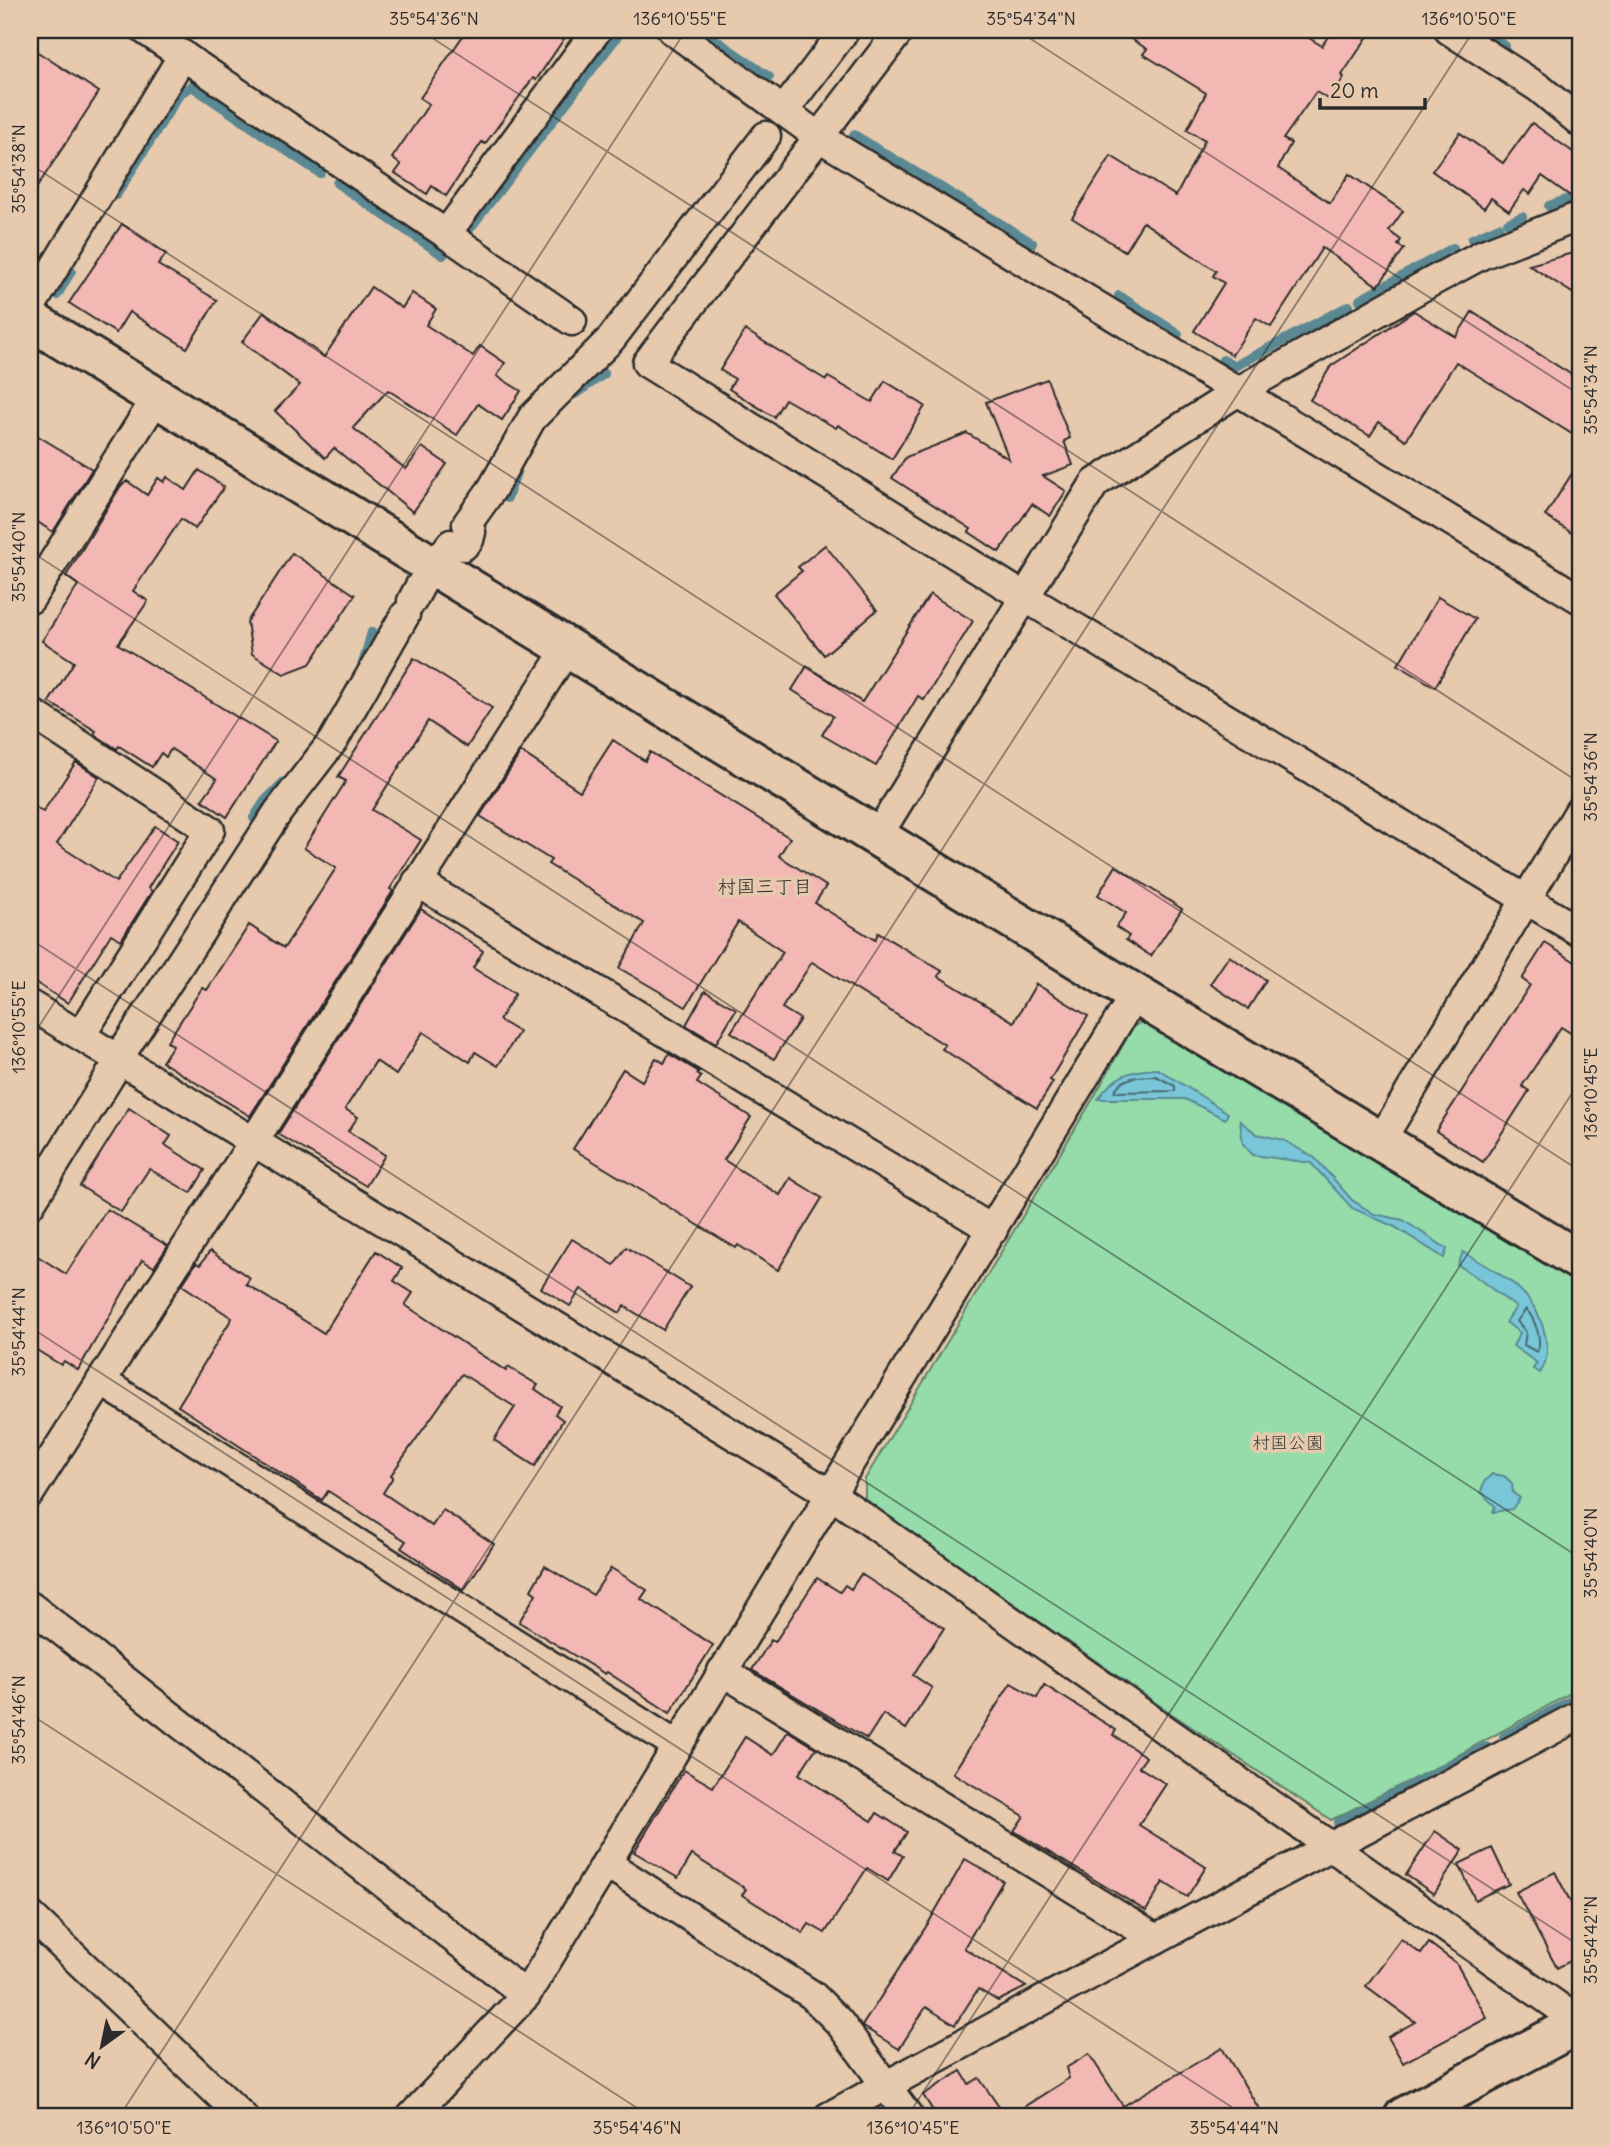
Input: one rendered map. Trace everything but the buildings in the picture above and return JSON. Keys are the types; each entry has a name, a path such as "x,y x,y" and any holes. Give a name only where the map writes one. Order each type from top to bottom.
{"street":[{"path":"145,30 572,321"},
{"path":"446,234 597,30"},
{"path":"672,30 819,137 1580,599"},
{"path":"792,100 845,30"},
{"path":"900,30 647,363 1023,596 1580,932"},
{"path":"1450,30 1539,88 1580,122"},
{"path":"30,308 183,55"},
{"path":"454,540 492,489 532,418 585,362 611,339 766,136"},
{"path":"878,835 1095,483 1237,391 1481,256 1580,216"},
{"path":"30,320 1135,994 1580,1261"},
{"path":"30,599 157,397"},
{"path":"127,1045 278,812 334,741 412,601"},
{"path":"30,1493 568,647"},
{"path":"30,712 211,830 81,1035"},
{"path":"1381,1140 1580,810"},
{"path":"417,881 993,1230"},
{"path":"411,2117 526,1995 1135,994"},
{"path":"30,1005 832,1495 1334,1846 1578,2027 1404,2117"},
{"path":"30,1204 111,1074"},
{"path":"101,1381 676,1745"},
{"path":"30,1606 526,1995"},
{"path":"722,1671 1156,1939"},
{"path":"828,2117 1156,1939 1580,1715"},
{"path":"606,1863 813,1995 839,2022 909,2117"},
{"path":"30,1915 243,2117"}],"green space":[{"name":"村国公園","path":"1143,1021 1154,1021 1580,1282 1580,1688 1437,1767 1331,1820 1169,1712 865,1500 865,1479 1094,1097 1133,1027"}],"water":[{"path":"1158,1069 1228,1113 1225,1119 1185,1099 1098,1099 1110,1084 1123,1075"},
{"path":"1240,1121 1257,1134 1283,1140 1315,1158 1352,1200 1374,1214 1403,1220 1447,1249 1444,1258 1395,1227 1352,1208 1311,1163 1253,1155 1243,1144"},
{"path":"1463,1252 1512,1283 1532,1303 1539,1316 1546,1342 1546,1358 1540,1373 1533,1369 1537,1363 1513,1346 1520,1333 1506,1322 1516,1307 1458,1265"},
{"path":"1492,1474 1504,1476 1512,1483 1513,1493 1520,1498 1512,1509 1493,1512 1495,1506 1481,1492 1484,1482"}],"waterway":[{"path":"701,30 769,77"},
{"path":"1476,30 1505,46"},
{"path":"464,236 619,34"},
{"path":"116,195 180,93 192,86 320,173"},
{"path":"854,135 1032,243"},
{"path":"337,183 443,255"},
{"path":"1549,206 1580,195"},
{"path":"1508,223 1522,217"},
{"path":"1472,239 1499,227"},
{"path":"1360,300 1453,248"},
{"path":"57,295 71,271"},
{"path":"1119,296 1178,334"},
{"path":"1223,360 1235,366 1349,306"},
{"path":"575,394 604,374"},
{"path":"507,498 517,470"},
{"path":"362,667 372,632"},
{"path":"254,818 265,801 284,782"},
{"path":"1504,1737 1580,1696"},
{"path":"1338,1823 1486,1747"}],"district":[{"name":"村国三丁目","path":"765,886"}]}
